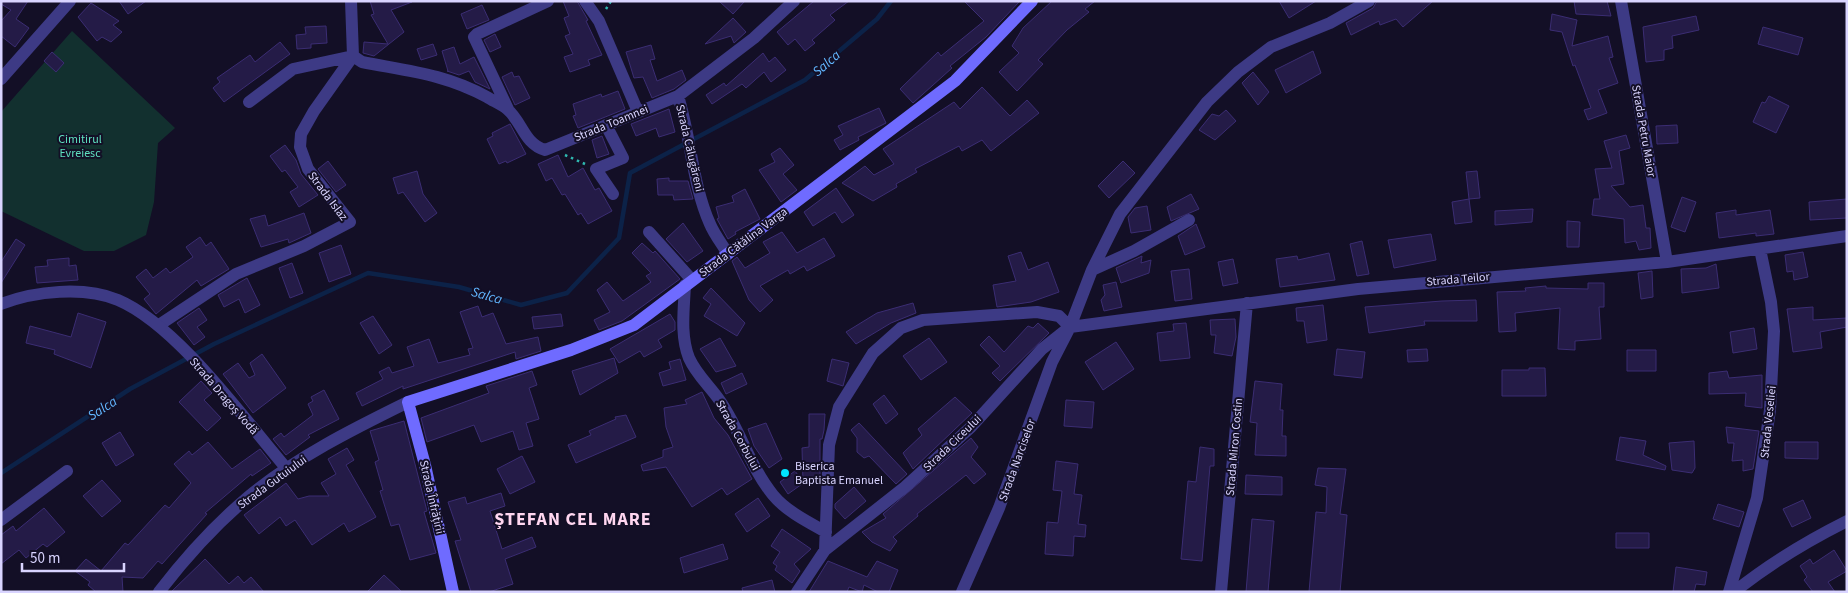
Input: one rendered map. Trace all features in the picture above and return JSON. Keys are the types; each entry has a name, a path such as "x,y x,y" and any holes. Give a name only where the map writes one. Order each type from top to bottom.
{"main road":[{"name":"Strada Cătălina Varga","path":"408,402 571,350 634,325 955,81 1032,1"},
{"name":"Strada Înfrățirii","path":"408,402 425,465 453,592"}],"street":[{"path":"1,79 70,1"},
{"path":"351,1 353,56"},
{"path":"547,149 537,148 529,140 508,109 474,37 548,1"},
{"path":"585,1 599,21 638,112"},
{"name":"Strada Călugăreni","path":"728,254 710,224 692,162 685,119 678,96 754,38 794,1"},
{"name":"Strada Narciselor","path":"962,592 999,508 1052,362 1070,327 1092,270 1120,214 1207,102 1238,72 1271,48 1330,23 1369,1"},
{"name":"Strada Petru Maior","path":"1621,1 1667,262"},
{"path":"249,102 293,69 353,56 362,62 440,76 474,90 508,109"},
{"name":"Strada Islaz","path":"159,325 236,274 304,246 350,222 308,170 300,147 301,134 314,111 353,56"},
{"name":"Strada Toamnei","path":"547,149 678,96"},
{"path":"606,125 623,158 596,169 613,194"},
{"path":"1092,270 1134,251 1189,220"},
{"path":"649,232 689,283"},
{"name":"Strada Teilor","path":"1070,327 1247,303 1437,281 1667,262 1847,236"},
{"name":"Strada Veseliei","path":"1729,592 1757,498 1770,410 1774,331 1771,302 1760,249"},
{"name":"Strada Corbului","path":"689,283 684,333 689,357 699,376 723,405 755,466 774,496 796,515 826,532"},
{"name":"Strada Dragoș Vodă","path":"1,304 42,295 71,292 117,300 159,325 204,372 287,469"},
{"name":"Strada Miron Costin","path":"1221,592 1247,303"},
{"path":"797,592 825,550 826,479 829,445 838,407 873,353 900,328 923,320 952,316 1037,312 1058,316 1070,327"},
{"name":"Strada Ciceului","path":"825,550 905,487 971,428 1042,349 1070,327"},
{"name":"Strada Gutuiului","path":"159,592 220,523 248,497 287,469 342,436 408,402"},
{"path":"1,520 67,472"},
{"path":"1734,592 1755,575 1788,554 1847,521"}],"path":[{"path":"547,149 596,169"}],"green space":[{"name":"Cimitirul Evreiesc","path":"72,31 175,128 158,143 154,202 146,235 114,251 84,251 1,211 1,112"}],"building":[{"path":"1,1 28,1 16,19 29,28 15,47 1,36 1,21 11,10 1,4"},
{"path":"119,1 146,1 128,14"},
{"path":"370,1 412,2 391,10 404,32 374,56 363,53 364,42 388,44 371,15 374,14"},
{"path":"563,1 577,1 588,20 586,21 602,55 588,60 590,65 570,72 564,57 573,54 565,36 570,34 564,18 569,16"},
{"path":"719,1 745,1 733,14"},
{"path":"814,1 849,1 830,15 835,20 812,40 815,43 805,51 795,39 788,45 777,32"},
{"path":"964,1 1020,1 986,37 950,66 952,68 913,103 900,89 938,52 941,56 984,21"},
{"path":"1052,1 1095,1 1085,9 1089,12 1067,30 1038,60 1043,64 1017,91 999,72 1019,53 1012,46 1023,28"},
{"path":"1279,1 1316,1 1289,18"},
{"path":"1377,1 1433,1 1403,27 1396,19 1380,25 1379,21 1351,35 1346,23 1373,8"},
{"path":"1574,1 1607,1 1611,16 1576,14"},
{"path":"91,3 119,21 113,25 122,32 111,42 102,37 97,41 78,17"},
{"path":"482,5 489,20 467,29 461,14"},
{"path":"1552,14 1577,20 1572,46 1608,36 1613,57 1609,58 1618,83 1598,90 1607,113 1588,120 1584,110 1591,108 1575,65 1573,66 1562,32 1550,30"},
{"path":"1696,16 1699,30 1672,36 1673,48 1664,50 1664,60 1646,62 1643,27"},
{"path":"733,18 746,32 734,43 731,36 705,44"},
{"path":"326,26 327,43 311,44 311,48 297,49 296,35 306,34 305,27"},
{"path":"1763,27 1803,38 1798,55 1758,44"},
{"path":"495,34 501,47 490,52 484,40"},
{"path":"280,42 290,54 224,102 213,88 220,82 217,78 250,55 255,62"},
{"path":"433,44 437,55 421,60 417,49"},
{"path":"651,45 655,59 650,60 657,81 682,70 686,80 674,89 652,98 643,77 634,78 626,52"},
{"path":"454,47 460,64 474,57 490,89 475,82 469,71 459,75 447,71 442,51"},
{"path":"1313,51 1321,73 1286,93 1275,70"},
{"path":"52,52 64,63 56,72 44,61"},
{"path":"763,53 769,62 775,57 786,70 771,82 764,72 746,88 742,84 712,104 706,95 724,83 726,86"},
{"path":"512,72 514,77 519,76 530,98 515,105 502,77"},
{"path":"1253,72 1269,92 1258,105 1242,83"},
{"path":"982,87 1010,116 1027,100 1039,113 991,151 982,140 962,151 959,146 915,169 917,172 896,184 897,187 873,201 842,183 865,166 874,175 894,164 883,149 954,102 960,109"},
{"path":"618,91 625,109 578,128 573,116 576,115 573,104 601,94 602,97"},
{"path":"1769,96 1789,106 1776,133 1753,122 1762,102 1765,103"},
{"path":"879,108 886,123 858,137 859,140 840,150 834,140 843,135 838,126"},
{"path":"669,109 675,132 659,137 656,128 636,136 631,124"},
{"path":"1226,110 1236,121 1215,140 1199,130 1212,114 1219,116"},
{"path":"510,124 526,154 507,163 506,161 499,164 487,139 493,136 492,133"},
{"path":"1677,125 1678,143 1657,144 1656,126"},
{"path":"1626,135 1630,148 1619,151 1624,184 1611,186 1630,207 1643,205 1646,228 1650,228 1651,248 1639,250 1636,241 1625,243 1624,219 1592,215 1594,199 1600,199 1595,169 1612,168 1604,141"},
{"path":"602,136 609,154 597,158 592,140"},
{"path":"285,145 296,160 301,174 318,195 299,207 290,192 298,187 285,170 282,172 270,156"},
{"path":"780,148 794,165 783,174 797,190 781,202 759,170 775,162 771,154"},
{"path":"558,155 568,177 583,168 595,190 599,188 612,211 588,224 581,213 578,215 565,194 562,195 552,178 546,181 538,164"},
{"path":"328,161 346,185 336,192 318,169"},
{"path":"1123,161 1135,173 1109,198 1098,186"},
{"path":"417,171 423,194 437,213 425,222 403,192 398,194 393,178"},
{"path":"1477,171 1480,198 1469,199 1466,172"},
{"path":"669,178 669,181 688,181 693,199 674,200 673,195 658,195 657,179"},
{"path":"836,188 854,215 842,223 835,212 813,226 804,212"},
{"path":"745,189 760,219 735,232 736,234 728,239 717,219 719,218 716,207 734,202 732,196"},
{"path":"1191,194 1199,209 1171,221 1167,207"},
{"path":"1682,197 1696,202 1685,232 1671,227"},
{"path":"1469,199 1472,222 1455,224 1452,202"},
{"path":"1847,199 1847,218 1810,220 1809,202"},
{"path":"1147,206 1151,230 1131,233 1128,217 1135,208"},
{"path":"1533,209 1532,222 1495,225 1495,211"},
{"path":"1736,210 1736,215 1770,210 1774,234 1756,236 1756,233 1719,238 1716,213"},
{"path":"304,213 311,233 289,243 288,239 261,247 250,219 265,215 268,226"},
{"path":"1567,221 1580,222 1579,247 1567,247"},
{"path":"683,223 703,251 687,262 666,239"},
{"path":"1196,224 1205,247 1185,255 1178,236"},
{"path":"782,232 797,253 824,238 835,256 807,271 804,266 790,274 788,270 760,286 773,300 760,312 749,300 732,261 737,257 745,268 770,253 763,242"},
{"path":"1431,234 1436,260 1394,268 1388,240"},
{"path":"200,237 206,246 211,242 229,269 201,286 197,280 156,314 144,299 150,294 136,277 146,269 153,278 166,268 170,273 193,257 186,247"},
{"path":"16,239 25,245 1,283 1,262"},
{"path":"1362,241 1369,274 1357,276 1350,244"},
{"path":"642,243 653,253 655,251 680,279 622,321 599,330 594,320 610,312 597,290 607,282 623,301 651,282 646,276 651,273 632,253"},
{"path":"341,245 351,274 329,282 319,253"},
{"path":"1021,252 1028,270 1048,262 1059,292 1031,302 997,307 993,285 1016,281 1008,256"},
{"path":"1803,252 1808,277 1794,280 1793,271 1787,272 1785,255"},
{"path":"1329,253 1335,280 1280,287 1276,259 1297,256 1298,260"},
{"path":"1142,256 1141,263 1151,260 1149,273 1121,283 1116,268"},
{"path":"69,258 69,266 76,265 78,280 37,283 35,267 48,266 47,260"},
{"path":"1233,259 1238,283 1223,286 1218,262"},
{"path":"292,263 303,293 290,298 279,268"},
{"path":"1716,264 1719,288 1682,293 1681,269 1706,268"},
{"path":"1189,269 1192,299 1175,301 1171,271"},
{"path":"1652,271 1653,297 1641,299 1638,273"},
{"path":"247,278 260,305 245,313 239,299 224,307 218,295"},
{"path":"1116,282 1122,307 1104,311 1101,300 1105,295 1103,285"},
{"path":"1588,283 1604,283 1604,307 1599,307 1601,339 1575,341 1575,350 1558,349 1560,308 1515,313 1516,331 1499,332 1497,292 1526,291 1525,288 1546,286 1546,288 1588,289"},
{"path":"711,288 745,323 737,336 704,316 711,304 703,298"},
{"path":"1476,300 1477,321 1424,321 1425,325 1369,333 1365,307"},
{"path":"913,303 916,313 891,323 856,344 846,332 877,313"},
{"path":"1323,305 1327,340 1307,343 1304,321 1297,321 1296,308"},
{"path":"478,306 482,317 493,313 506,344 538,337 541,351 516,359 515,352 403,389 403,386 362,406 356,393 383,379 379,372 389,367 392,373 414,366 407,347 429,339 438,363 470,355 468,349 473,348 460,312"},
{"path":"1813,307 1813,320 1847,318 1847,327 1820,332 1822,348 1793,352 1787,309"},
{"path":"199,308 207,320 197,327 205,337 194,345 177,323"},
{"path":"78,313 106,322 91,368 54,354 55,350 26,343 30,326 71,337"},
{"path":"561,314 563,326 534,329 532,317"},
{"path":"670,314 675,322 675,330 658,340 662,347 644,357 640,351 619,363 610,349"},
{"path":"373,316 392,345 379,354 360,323"},
{"path":"1235,319 1236,337 1232,356 1214,353 1216,335 1211,335 1210,320"},
{"path":"1038,323 1049,333 1000,381 992,373 1000,366 980,345 989,336 1004,352 1028,326 1033,328"},
{"path":"1186,323 1190,358 1160,361 1157,333 1174,331 1173,324"},
{"path":"1754,328 1757,349 1733,353 1730,332"},
{"path":"720,338 736,366 716,372 700,349"},
{"path":"929,338 947,362 921,380 903,356"},
{"path":"1116,342 1134,369 1103,390 1085,362"},
{"path":"1337,349 1365,352 1362,378 1334,375"},
{"path":"1427,349 1428,361 1408,362 1407,350"},
{"path":"1627,350 1656,350 1656,371 1627,371"},
{"path":"262,354 286,388 253,413 223,374 238,363 249,378 255,375 250,363"},
{"path":"614,358 618,373 580,395 572,371"},
{"path":"680,359 686,380 663,386 659,373 671,369 669,362"},
{"path":"832,359 849,363 843,386 827,381"},
{"path":"1529,368 1545,368 1546,396 1502,396 1502,370 1529,370"},
{"path":"532,371 537,385 529,388 539,419 526,423 533,446 519,450 513,431 481,442 474,425 427,442 421,418 489,393 486,386"},
{"path":"1727,371 1729,378 1762,375 1762,408 1745,406 1746,393 1709,394 1709,373"},
{"path":"742,373 747,384 726,394 721,383"},
{"path":"201,381 212,393 204,400 221,418 207,431 179,402"},
{"path":"1255,381 1282,384 1280,410 1283,410 1282,436 1286,436 1286,456 1255,455 1257,423 1250,422"},
{"path":"324,390 339,419 308,435 310,437 286,455 273,439 281,433 284,437 313,415 308,404 313,401 311,397"},
{"path":"702,392 714,418 728,435 752,479 727,495 722,488 692,507 666,467 643,471 641,465 663,457 663,450 673,447 666,427 664,408 687,404 685,400"},
{"path":"884,395 898,414 886,424 873,404"},
{"path":"955,397 972,413 913,469 903,453 922,435 918,429"},
{"path":"1066,400 1094,402 1092,428 1064,426"},
{"path":"809,414 825,414 824,430 822,439 820,439 820,477 812,477 788,494 780,482 795,471 803,482 802,448 809,447"},
{"path":"626,415 636,437 576,463 568,445 591,435 589,431 616,419 615,417"},
{"path":"404,421 427,511 424,512 436,553 410,560 399,524 391,526 380,491 383,490 375,462 379,460 370,431"},
{"path":"766,423 782,459 769,468 754,446 748,429"},
{"path":"859,423 907,474 896,484 869,456 864,458 857,452 857,438 851,430"},
{"path":"1726,427 1759,431 1753,469 1743,471 1743,460 1732,461 1734,443 1728,443"},
{"path":"120,432 134,455 116,466 102,443"},
{"path":"1620,437 1646,441 1643,455 1666,466 1665,470 1616,460"},
{"path":"971,438 978,447 971,457 986,474 974,484 966,475 917,514 918,516 893,537 897,541 890,551 872,542 862,532 886,518 883,514"},
{"path":"1694,441 1695,468 1692,473 1672,470 1669,443"},
{"path":"208,442 232,469 260,449 271,463 252,476 251,474 205,513 207,514 162,564 158,561 143,578 122,577 123,592 96,592 88,585 90,582 75,571 86,559 101,571 125,543 128,545 165,505 169,508 191,483 174,464 189,451 192,455"},
{"path":"1785,442 1818,442 1818,459 1785,458"},
{"path":"1200,447 1214,449 1214,466 1210,466 1202,561 1181,559 1188,481 1196,482"},
{"path":"347,448 354,460 346,465 376,517 349,532 344,523 312,545 295,520 286,526 280,517 259,534 244,515 286,483 298,499 309,496 329,496 321,483 336,474 328,459"},
{"path":"522,456 535,482 510,494 497,469"},
{"path":"1056,461 1078,464 1074,494 1082,495 1078,524 1086,525 1085,537 1074,536 1073,556 1045,554 1047,522 1058,523 1062,491 1053,490"},
{"path":"1318,468 1346,469 1340,514 1347,515 1340,592 1309,592 1316,512 1326,513 1327,487 1315,485"},
{"path":"1246,475 1282,477 1282,495 1245,494"},
{"path":"102,480 121,501 102,517 83,496"},
{"path":"854,487 866,501 845,519 835,508 835,504"},
{"path":"501,493 505,506 490,511 502,549 532,537 536,547 505,559 513,584 489,592 471,592 455,541 461,540 448,502 465,497 467,504"},
{"path":"758,498 770,516 747,532 735,514"},
{"path":"1803,500 1811,518 1792,527 1783,509"},
{"path":"1718,504 1744,512 1739,527 1713,519"},
{"path":"44,508 65,532 47,547 43,544 26,558 19,550 1,564 1,535 13,526 16,531"},
{"path":"1252,519 1274,521 1268,592 1246,592"},
{"path":"782,529 811,549 794,564 800,571 792,583 775,570 777,566 773,563 780,552 771,546"},
{"path":"1616,533 1649,533 1649,548 1616,548"},
{"path":"723,544 728,559 684,573 680,558"},
{"path":"1834,550 1847,571 1828,582 1835,592 1813,592 1804,580 1807,577 1800,566 1810,559 1813,564"},
{"path":"205,559 229,584 238,576 244,583 251,577 264,592 171,592"},
{"path":"828,561 867,577 877,561 898,570 889,592 878,592 864,585 862,592 849,587 847,592 809,592"},
{"path":"1676,567 1707,572 1705,585 1696,584 1694,592 1673,592"},
{"path":"384,575 402,592 367,592"},
{"path":"772,580 775,592 743,592 742,588"}],"waterway":[{"name":"Salca","path":"1,473 130,389 214,344 368,273 459,287 521,305 567,293 619,238 630,173 805,80 877,19 891,1"}],"place":[{"name":"Biserica Baptista Emanuel","path":"785,473"}],"district":[{"name":"ȘTEFAN CEL MARE","path":"573,519"}]}
